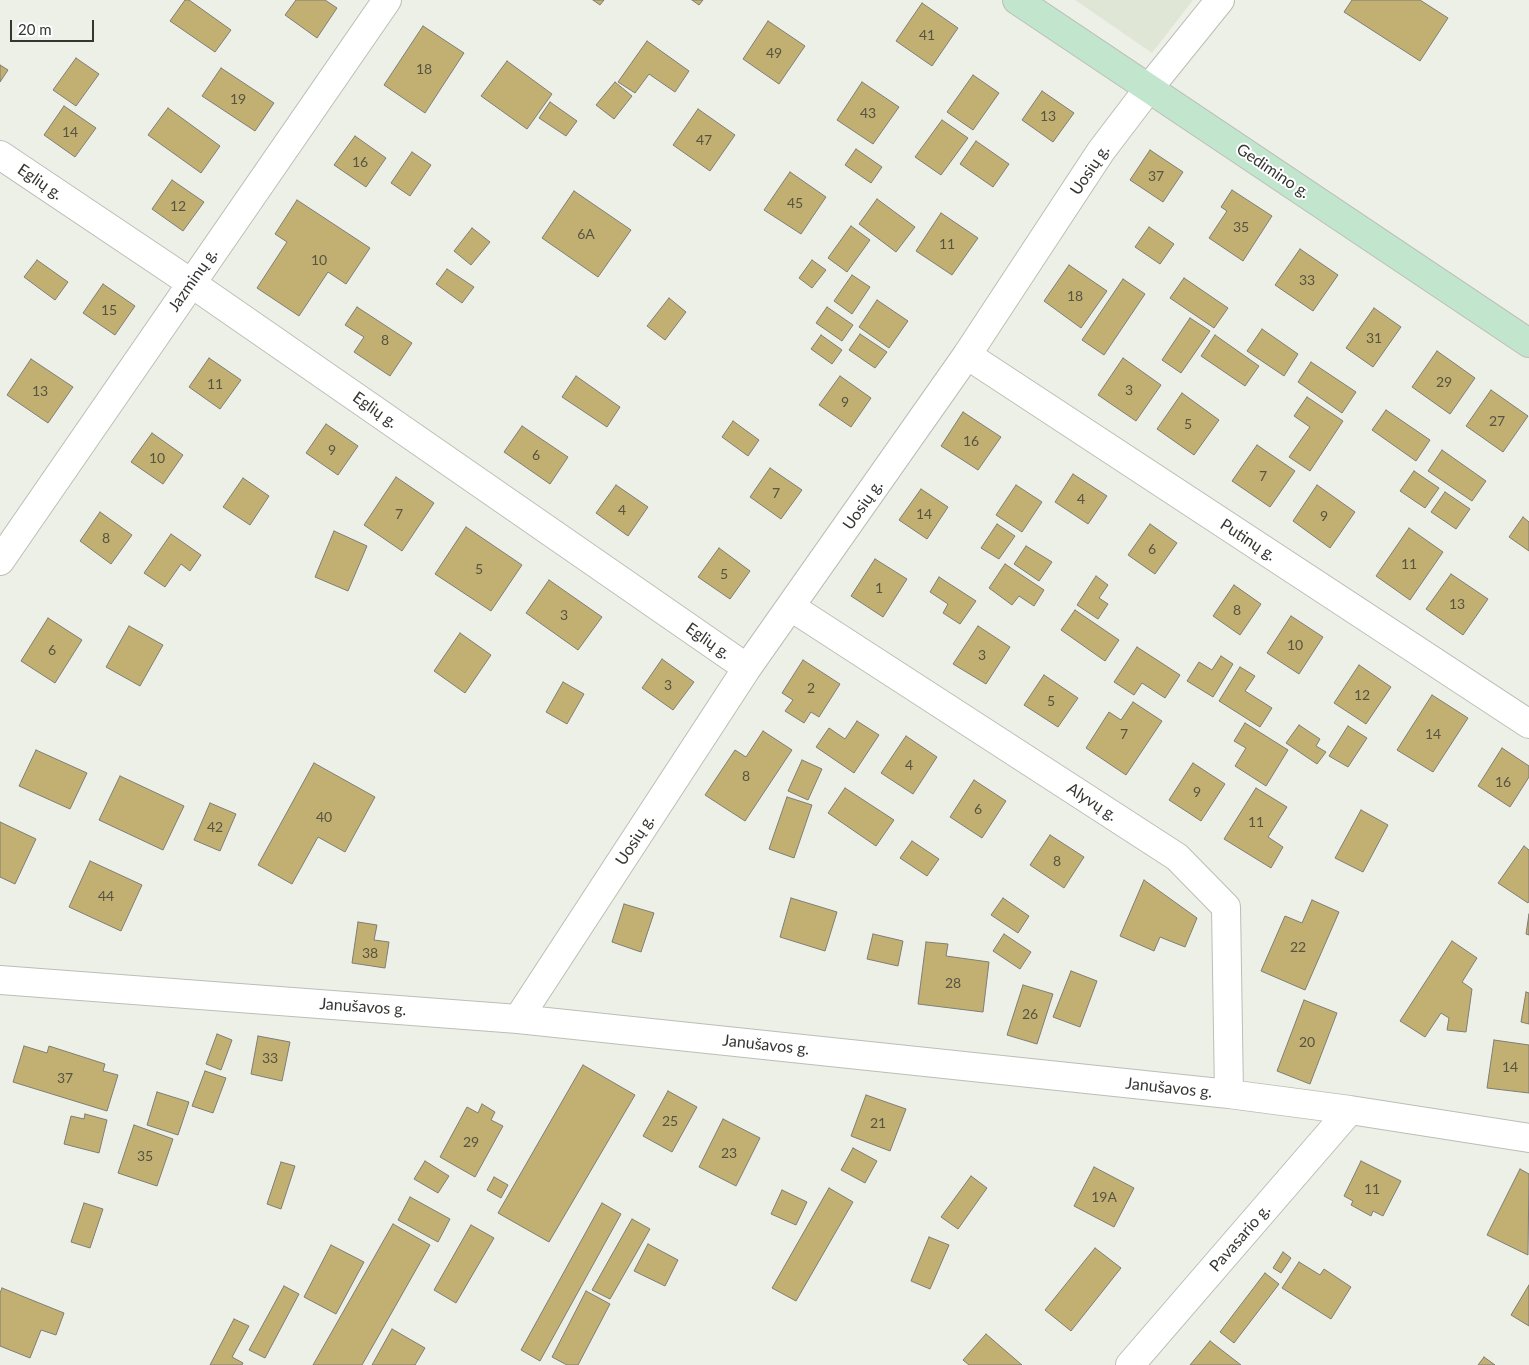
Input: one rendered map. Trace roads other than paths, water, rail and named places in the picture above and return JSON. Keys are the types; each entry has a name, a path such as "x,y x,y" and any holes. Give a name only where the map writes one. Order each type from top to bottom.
{"main road":[{"name":"Gedimino g.","path":"1018,0 1529,343"}],"street":[{"name":"Jazminų g.","path":"0,561 387,0"},
{"name":"Uosių g.","path":"518,1019 747,668 967,355 1101,151 1220,0"},
{"name":"Eglių g.","path":"0,155 191,283 747,668"},
{"name":"Putinų g.","path":"967,355 1529,724"},
{"name":"Alyvų g.","path":"791,608 1177,857 1226,907 1229,1094"},
{"name":"Janušavos g.","path":"0,980 518,1019 1229,1094 1350,1110 1529,1138"},
{"name":"Pavasario g.","path":"1130,1365 1350,1110"}]}
